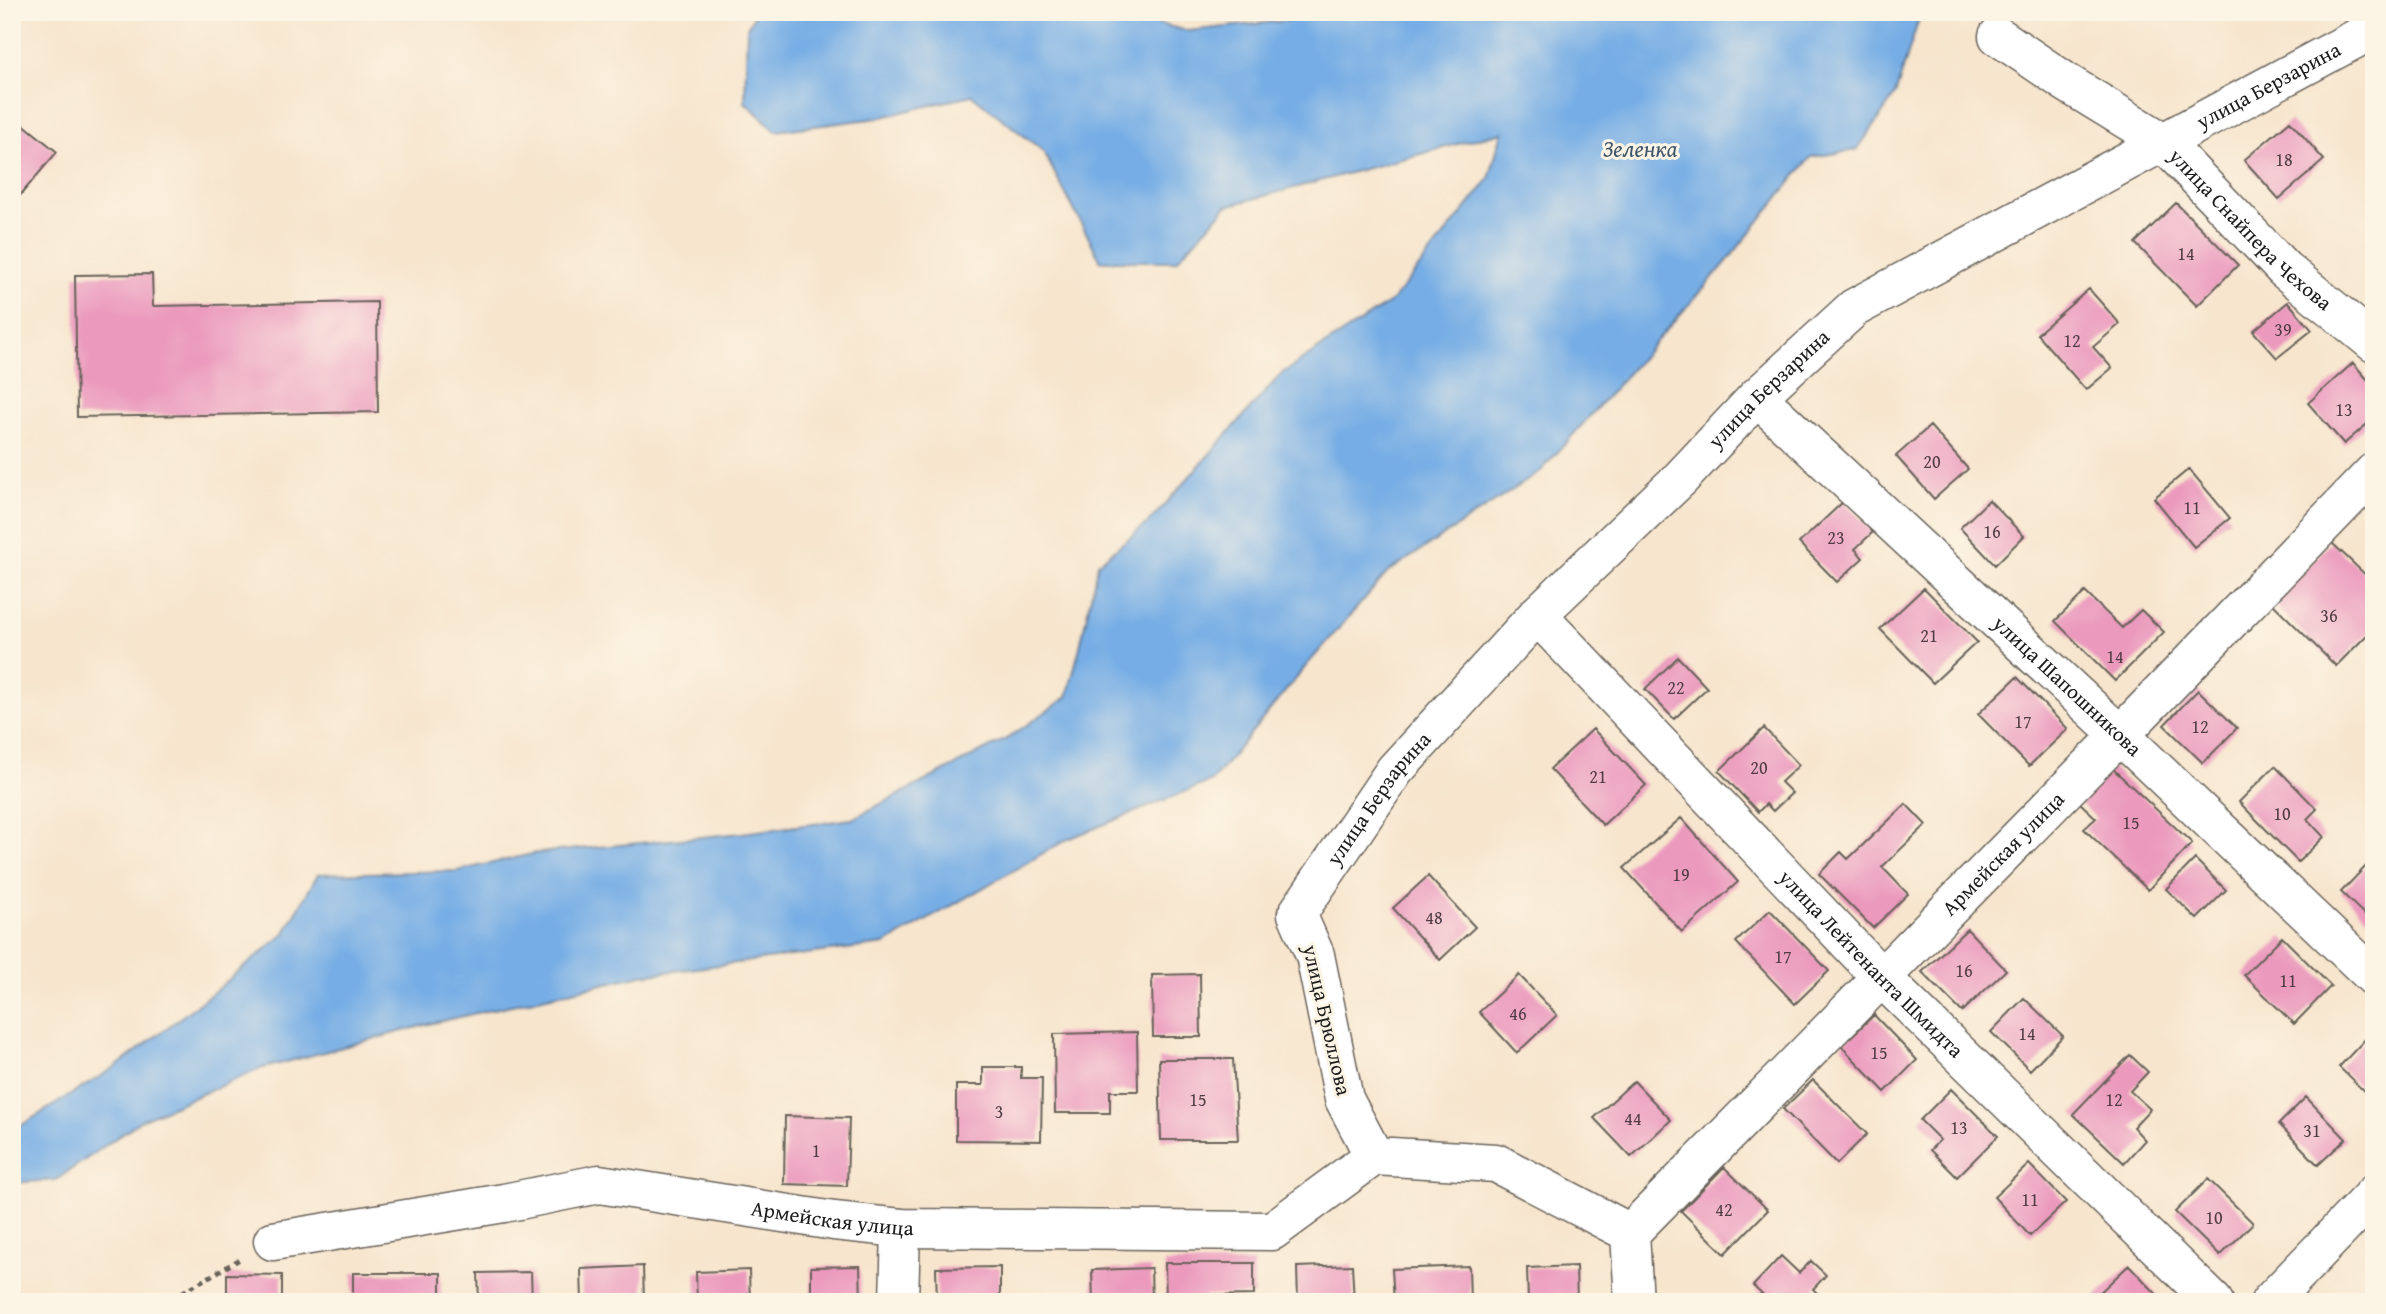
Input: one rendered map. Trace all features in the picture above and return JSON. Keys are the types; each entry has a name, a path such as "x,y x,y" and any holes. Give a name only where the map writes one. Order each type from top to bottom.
{"street":[{"name":"улица Берзарина","path":"1297,914 1395,770 1537,615 1681,478 1757,397 1854,309 2374,29"},
{"name":"улица Снайпера Чехова","path":"1998,36 2162,142 2284,268 2374,343"},
{"name":"улица Шапошникова","path":"1757,397 2374,976"},
{"name":"Армейская улица","path":"1630,1233 2120,735 2374,472"},
{"name":"улица Лейтенанта Шмидта","path":"1537,615 1882,978 2214,1302"},
{"name":"улица Брюллова","path":"1297,914 1315,955 1344,1099 1374,1156"},
{"name":"Армейская улица","path":"273,1241 504,1203 599,1184 834,1221 901,1228 1272,1231 1374,1156"},
{"path":"1374,1156 1496,1163 1630,1233 1634,1302"},
{"path":"2270,1302 2374,1194"},
{"path":"899,1302 901,1228"}],"path":[{"path":"165,1302 273,1241"}],"water":[{"name":"Зеленка","path":"756,12 1112,12 1188,31 1311,18 1323,12 1921,12 1895,95 1857,150 1811,157 1724,265 1540,472 1388,572 1306,666 1212,781 1068,839 885,944 642,975 433,1023 260,1069 143,1119 56,1180 12,1183 12,1131 117,1066 284,934 318,874 457,871 537,853 742,833 852,819 1008,738 1067,697 1098,563 1149,522 1281,374 1393,300 1489,179 1502,132 1227,206 1176,261 1101,261 1043,151 972,95 878,118 776,131 745,102 747,28"}],"building":[{"path":"12,115 57,152 12,205"},
{"path":"2290,121 2324,160 2279,199 2244,160"},
{"path":"2176,203 2238,265 2197,306 2135,243"},
{"path":"152,274 153,306 377,302 378,412 77,417 75,275"},
{"path":"2089,289 2120,324 2093,347 2112,368 2086,390 2037,334"},
{"path":"2288,302 2312,330 2277,358 2253,331"},
{"path":"2353,363 2374,387 2374,418 2344,444 2308,403"},
{"path":"1930,426 1968,469 1934,499 1896,456"},
{"path":"2189,469 2230,518 2194,547 2154,498"},
{"path":"1989,500 2024,536 1995,565 1960,528"},
{"path":"1844,501 1873,532 1855,549 1863,558 1837,582 1799,543"},
{"path":"2331,542 2374,583 2374,628 2336,666 2272,603"},
{"path":"1924,588 1977,642 1933,683 1880,629"},
{"path":"2085,592 2122,628 2141,610 2164,632 2115,681 2055,621"},
{"path":"1678,657 1707,688 1674,719 1645,689"},
{"path":"2017,677 2068,729 2029,766 1978,714"},
{"path":"2198,690 2237,728 2203,763 2164,725"},
{"path":"1764,728 1799,765 1781,782 1792,793 1773,811 1766,804 1758,812 1719,771"},
{"path":"1593,729 1646,785 1603,825 1550,769"},
{"path":"2275,766 2317,809 2307,819 2324,837 2298,862 2239,802"},
{"path":"2112,768 2192,843 2148,890 2084,829 2096,818 2079,802"},
{"path":"1906,804 1926,825 1882,867 1908,894 1873,928 1819,874 1841,852 1848,859"},
{"path":"1681,818 1738,882 1682,932 1624,868"},
{"path":"2195,859 2226,890 2197,919 2166,889"},
{"path":"2369,863 2374,867 2374,924 2341,892"},
{"path":"1428,876 1475,927 1440,960 1393,908"},
{"path":"1770,910 1829,971 1795,1004 1736,942"},
{"path":"1967,929 2006,970 1962,1012 1922,972"},
{"path":"2282,937 2331,986 2294,1024 2244,975"},
{"path":"1200,974 1201,1037 1153,1037 1152,975"},
{"path":"1519,975 1557,1015 1517,1053 1479,1012"},
{"path":"2024,998 2063,1036 2030,1070 1991,1032"},
{"path":"1874,1015 1917,1060 1885,1092 1841,1046"},
{"path":"1137,1032 1138,1091 1110,1091 1110,1113 1055,1113 1054,1034"},
{"path":"2372,1032 2374,1033 2374,1101 2339,1067"},
{"path":"2130,1055 2148,1072 2130,1091 2150,1109 2133,1127 2145,1140 2124,1163 2073,1114"},
{"path":"1159,1059 1233,1059 1238,1140 1161,1140"},
{"path":"983,1067 1021,1067 1021,1078 1042,1078 1041,1141 956,1140 956,1085 983,1085"},
{"path":"1813,1080 1867,1134 1837,1164 1783,1109"},
{"path":"1634,1081 1671,1120 1631,1157 1594,1118"},
{"path":"1951,1089 1998,1136 1957,1177 1930,1150 1940,1140 1920,1120"},
{"path":"2306,1097 2346,1139 2318,1165 2279,1124"},
{"path":"785,1116 849,1118 847,1186 784,1184"},
{"path":"2029,1164 2066,1202 2030,1236 1994,1197"},
{"path":"1724,1167 1768,1210 1725,1254 1681,1211"},
{"path":"2208,1179 2253,1223 2220,1256 2175,1212"},
{"path":"1781,1256 1799,1273 1811,1261 1826,1275 1813,1289 1826,1302 1770,1302 1753,1286"},
{"path":"1165,1263 1254,1263 1254,1295 1205,1296 1205,1302 1166,1302"},
{"path":"1352,1265 1354,1302 1298,1302 1297,1267"},
{"path":"2129,1265 2164,1302 2099,1302 2095,1297"},
{"path":"643,1266 644,1302 582,1302 581,1269"},
{"path":"860,1266 861,1302 811,1302 811,1267"},
{"path":"1469,1266 1470,1302 1394,1302 1392,1269"},
{"path":"1576,1266 1577,1302 1528,1302 1527,1268"},
{"path":"1000,1267 1000,1302 937,1302 936,1268"},
{"path":"1151,1268 1152,1302 1093,1302 1092,1270"},
{"path":"749,1270 750,1302 697,1302 696,1272"},
{"path":"531,1272 532,1302 479,1302 478,1273"},
{"path":"353,1273 441,1273 441,1302 353,1302"},
{"path":"227,1274 282,1275 282,1302 227,1302"}]}
